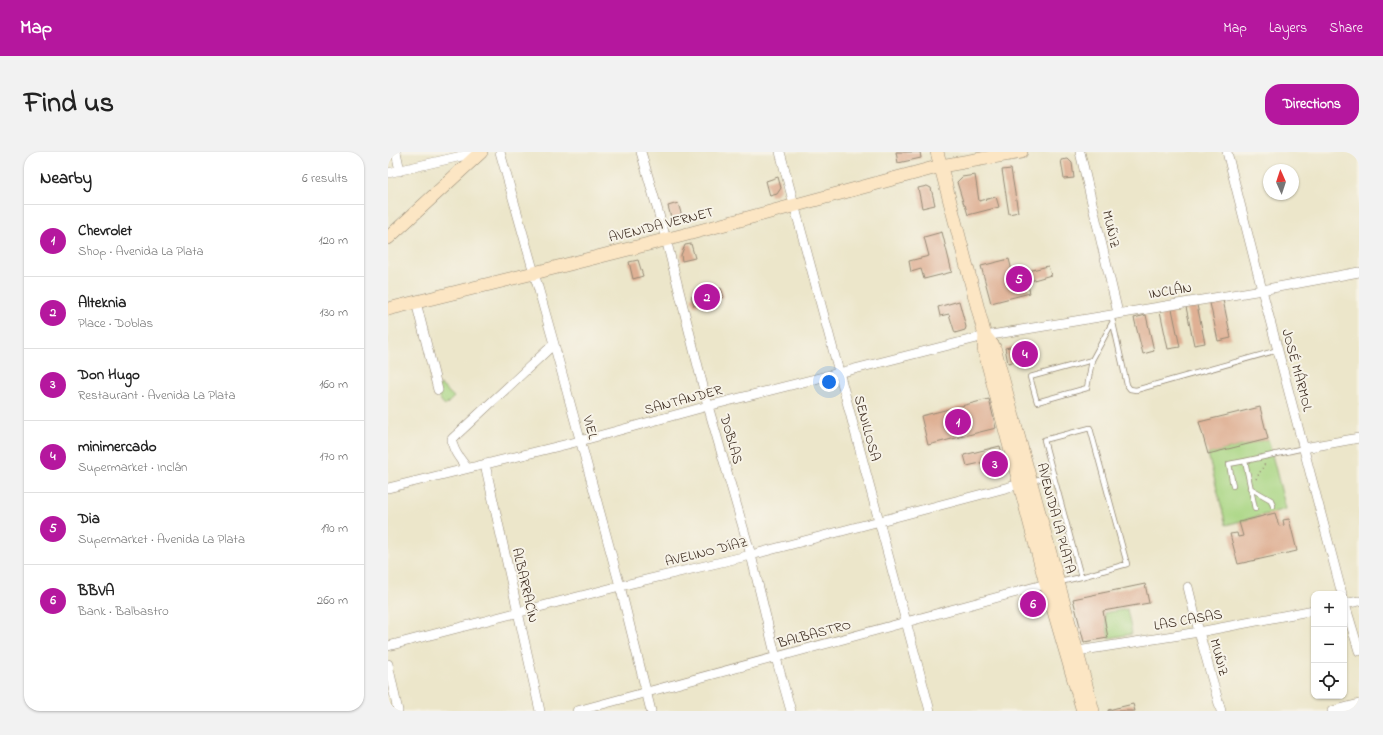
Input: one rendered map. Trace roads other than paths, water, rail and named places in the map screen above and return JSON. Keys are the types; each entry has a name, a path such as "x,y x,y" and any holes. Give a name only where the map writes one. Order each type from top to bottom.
{"main road":[{"path":"388,238 480,152"},
{"name":"AVENIDA LA PLATA","path":"936,152 985,336 994,347 1025,482 1052,583 1072,652 1093,711"},
{"name":"AVENIDA VERNET","path":"388,308 534,273 940,166 1021,152"},
{"name":"AVENIDA LA PLATA","path":"1072,652 1083,711"}],"street":[{"path":"396,152 400,171"},
{"path":"388,173 480,152"},
{"name":"VIEL","path":"500,152 620,586 651,711"},
{"name":"DOBLAS","path":"641,152 666,239 708,406 750,555 791,711"},
{"name":"SENILLOSA","path":"780,152 878,522 930,711"},
{"name":"MUÑIZ","path":"1080,152 1114,317"},
{"name":"JOSÉ MÁRMOL","path":"1227,152 1341,591"},
{"name":"INCLÁN","path":"985,336 1114,317 1359,272"},
{"path":"416,302 438,390"},
{"name":"SANTANDER","path":"388,488 580,441 708,406 985,336"},
{"path":"468,468 454,449 452,439 554,344"},
{"path":"1304,448 1359,438"},
{"name":"ALBARRACÍN","path":"485,464 540,711"},
{"name":"AVELINO DÍAZ","path":"388,646 620,586 750,555 1025,482"},
{"name":"BALBASTRO","path":"577,711 1052,583"},
{"name":"MUÑIZ","path":"1188,587 1221,711"},
{"path":"1347,603 1359,601"},
{"name":"LAS CASAS","path":"1072,652 1199,632 1311,611"},
{"path":"1347,613 1359,651"},
{"path":"388,664 398,711"},
{"path":"1332,711 1359,704"}],"lane":[{"path":"1114,317 1126,385 1130,389 1136,390 1278,350"},
{"path":"1092,360 1030,377 1037,402 1087,388 1092,360 1114,317"},
{"path":"1052,583 1081,577 1127,564 1090,428 1044,440 1081,577"},
{"path":"1233,486 1229,464 1304,448"},
{"path":"1244,461 1255,509"},
{"path":"1025,482 1054,475"},
{"path":"1250,488 1271,500 1273,506"}],"place":[{"name":"Dia","path":"1019,279"},
{"name":"Alteknia","path":"707,297"},
{"name":"minimercado","path":"1025,354"},
{"name":"Chevrolet","path":"958,422"},
{"name":"Don Hugo","path":"995,464"},
{"name":"BBVA","path":"1033,604"}]}
